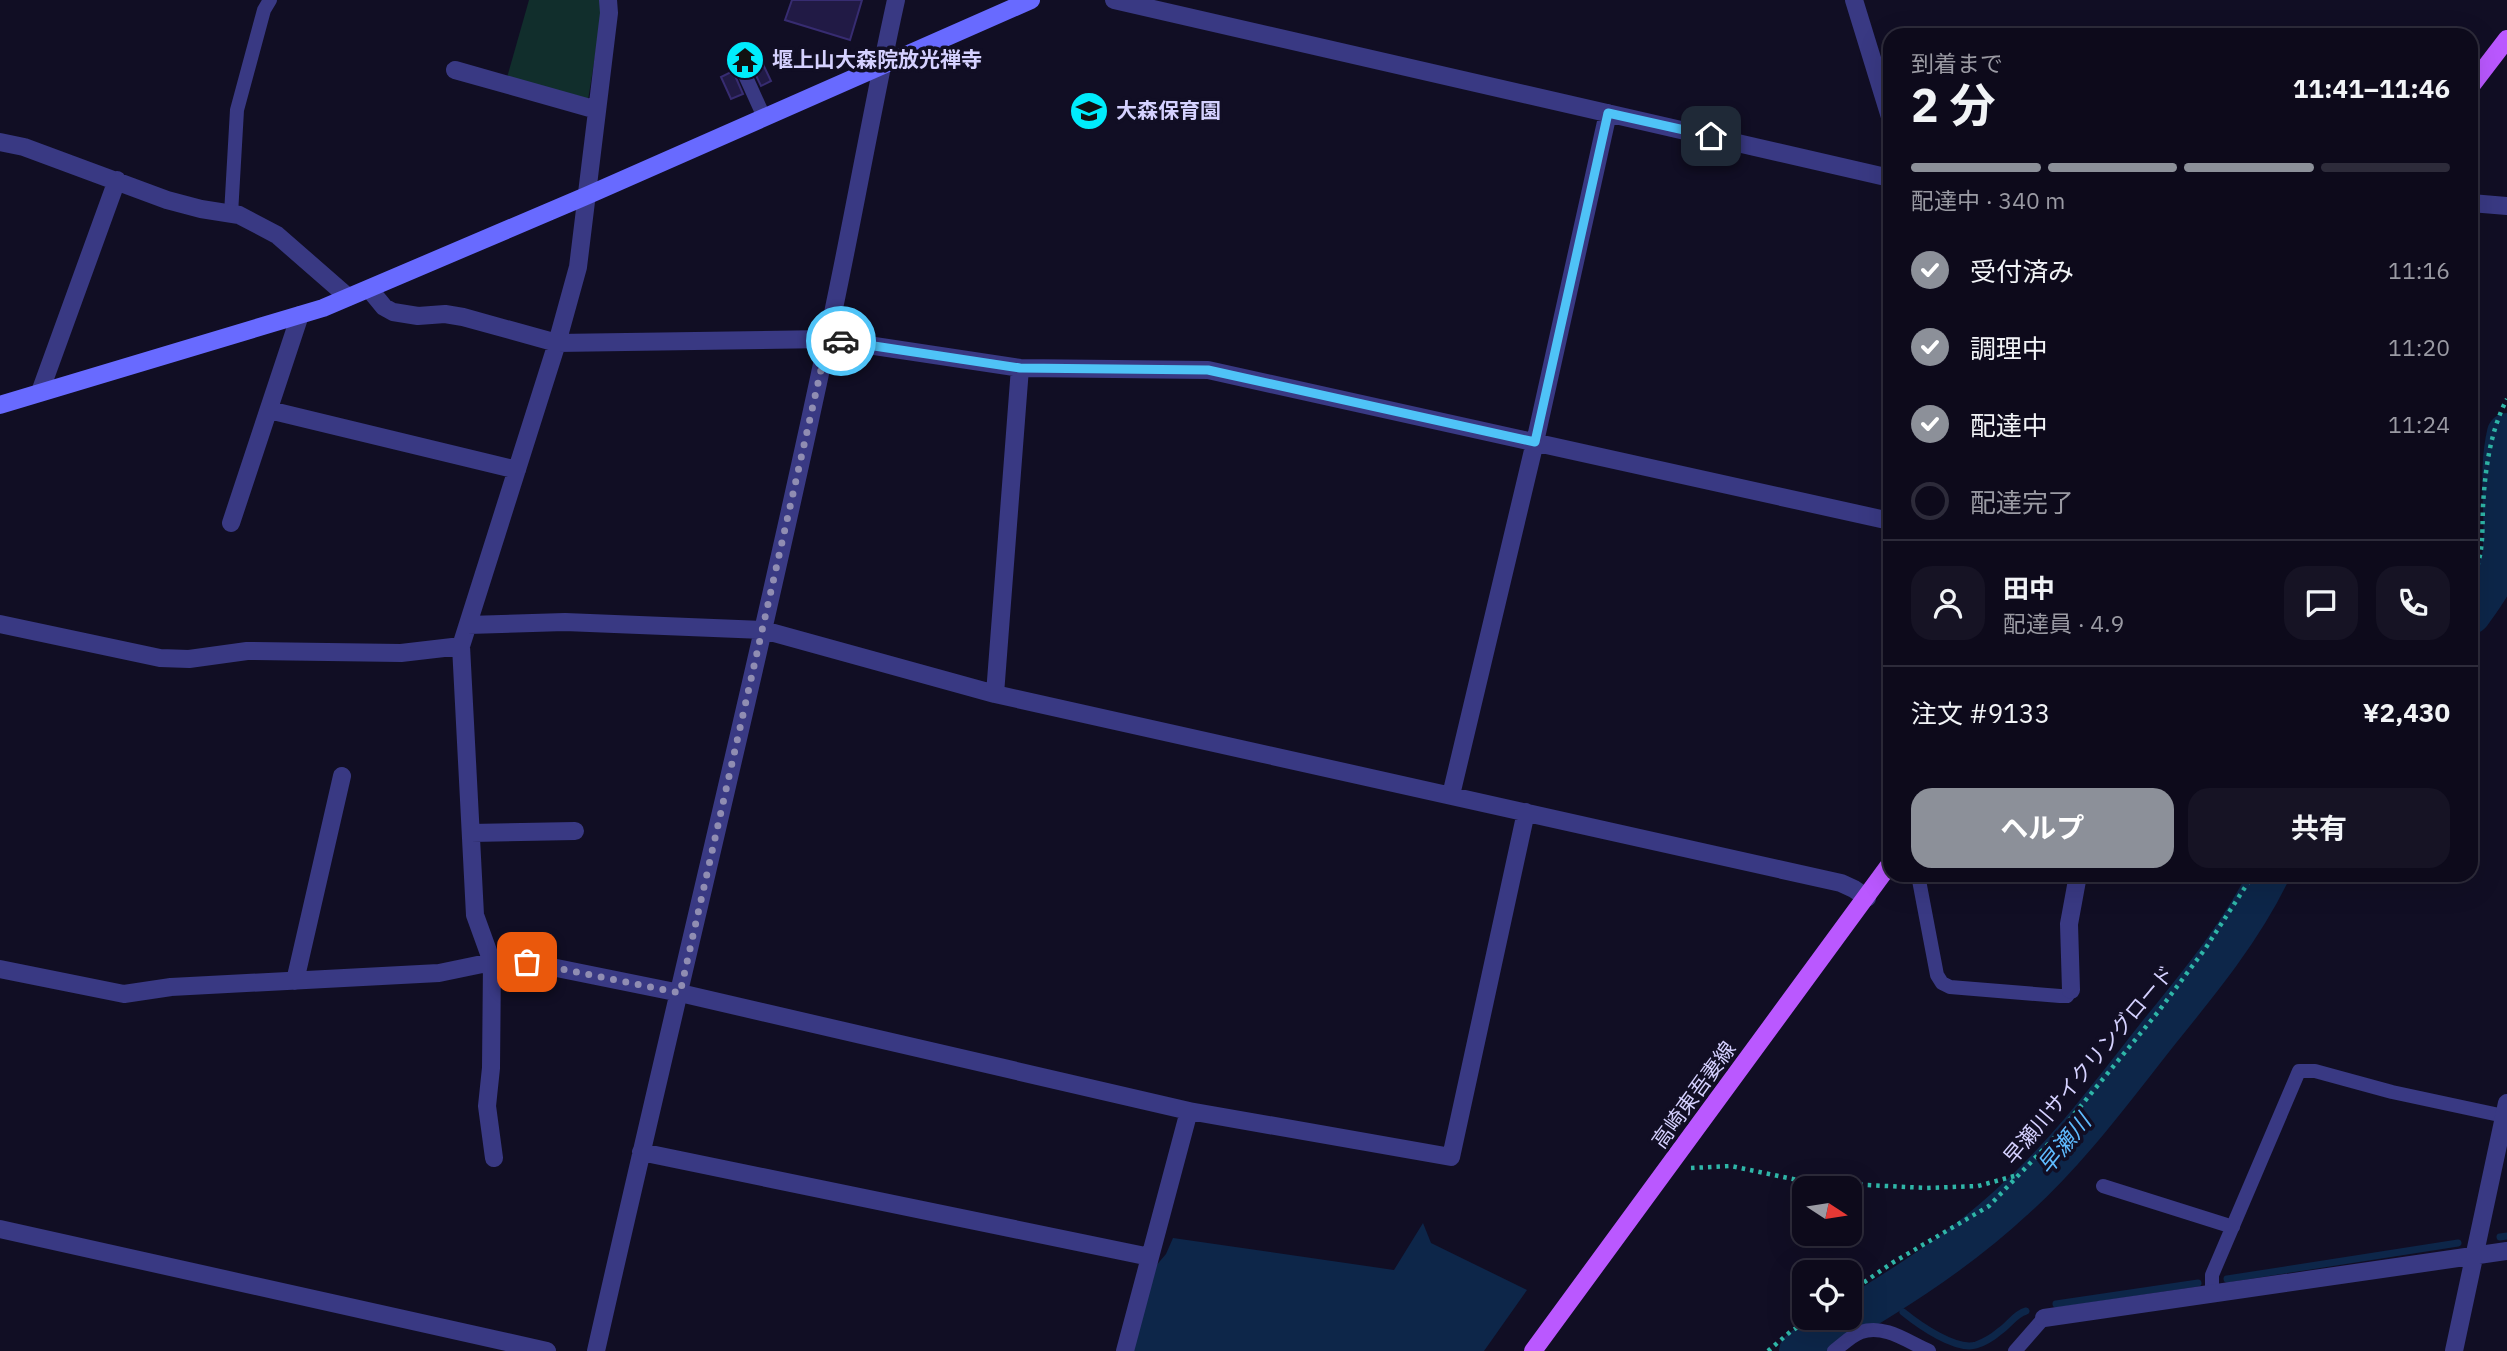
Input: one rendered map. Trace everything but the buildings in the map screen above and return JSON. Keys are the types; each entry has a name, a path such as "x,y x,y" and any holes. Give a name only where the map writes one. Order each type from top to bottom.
{"main road":[{"path":"2478,77 2507,39"},
{"name":"高崎東吾妻線","path":"1533,1351 1883,874"}],"street":[{"path":"494,1158 487,1106 491,1068 492,962 475,915 461,646 557,343 578,268 609,13 608,0"},
{"path":"596,1351 828,339 896,0"},
{"path":"0,405 300,315 370,290 1031,0"},
{"path":"1114,0 1883,176"},
{"path":"1854,0 1883,94"},
{"path":"455,70 597,110"},
{"path":"1451,795 1535,442 1608,113"},
{"path":"0,142 24,147 167,200 239,215 277,235 348,297"},
{"path":"40,392 117,180"},
{"path":"2478,204 2507,206"},
{"path":"370,290 384,307 393,312 418,316 445,314 463,317 557,343 828,339 1020,368 1208,370 1883,519"},
{"path":"232,523 300,315"},
{"path":"995,694 1020,368"},
{"path":"269,410 517,470"},
{"path":"468,625 565,622 763,630 995,694 1841,883 1854,888 1867,898"},
{"path":"0,624 160,658 189,659 247,652 401,653 461,646"},
{"path":"295,981 342,776"},
{"path":"0,969 124,994 171,987 439,973 492,962 527,962 680,993 1189,1111 1451,1157 1526,812"},
{"path":"471,833 575,831"},
{"path":"2071,989 2069,924 2077,882"},
{"path":"2454,1351 2506,1110"},
{"path":"1125,1351 1189,1111"},
{"path":"641,1152 1150,1257"},
{"path":"0,1229 547,1351"},
{"path":"2045,1318 2507,1251"}],"lane":[{"path":"231,214 237,110 264,10 270,0"},
{"path":"736,55 764,117"},
{"path":"1919,882 1937,975 1942,983 1950,987 2060,996 2067,996 2071,989"},
{"path":"2212,1295 2213,1275 2299,1071 2315,1071 2392,1092 2506,1110"},
{"path":"2102,1186 2233,1227"},
{"path":"2015,1351 2045,1318"},
{"path":"1834,1351 1861,1332 1881,1331 1899,1336 1928,1351"}],"path":[{"path":"2478,563 2484,534 2486,471 2495,429 2507,399"},
{"name":"早瀬川サイクリングロード","path":"1862,1284 1989,1206 2019,1175 2057,1135 2158,1012 2205,949 2248,882"},
{"path":"1686,1167 1731,1166 1807,1182 1927,1188 1978,1186 2019,1175"},
{"path":"1768,1351 1793,1330"}],"green space":[{"path":"529,0 600,0 602,13 588,100 506,81"}],"water":[{"path":"1423,1223 1431,1243 1527,1290 1484,1351 1131,1351 1154,1268 1166,1254 1173,1238 1394,1270"}],"waterway":[{"name":"早瀬川","path":"2478,604 2493,580 2502,557 2502,480 2507,433"},
{"name":"早瀬川","path":"1799,1351 1941,1259 1991,1221 2054,1161 2204,976 2246,917 2265,882"},
{"path":"2500,1237 2507,1236"},
{"path":"2227,1279 2458,1243"},
{"path":"2056,1304 2198,1283"},
{"path":"1903,1312 1938,1336 1968,1346 1989,1339 2026,1311"}],"way so far":[{"path":"527,962 680,993 828,339 841,341"}],"place":[{"name":"堰上山大森院放光禅寺","path":"745,60"},
{"name":"大森保育園","path":"1089,111"}],"route":[{"path":"841,341 1020,368 1208,370 1535,442 1608,113 1711,136"}]}
